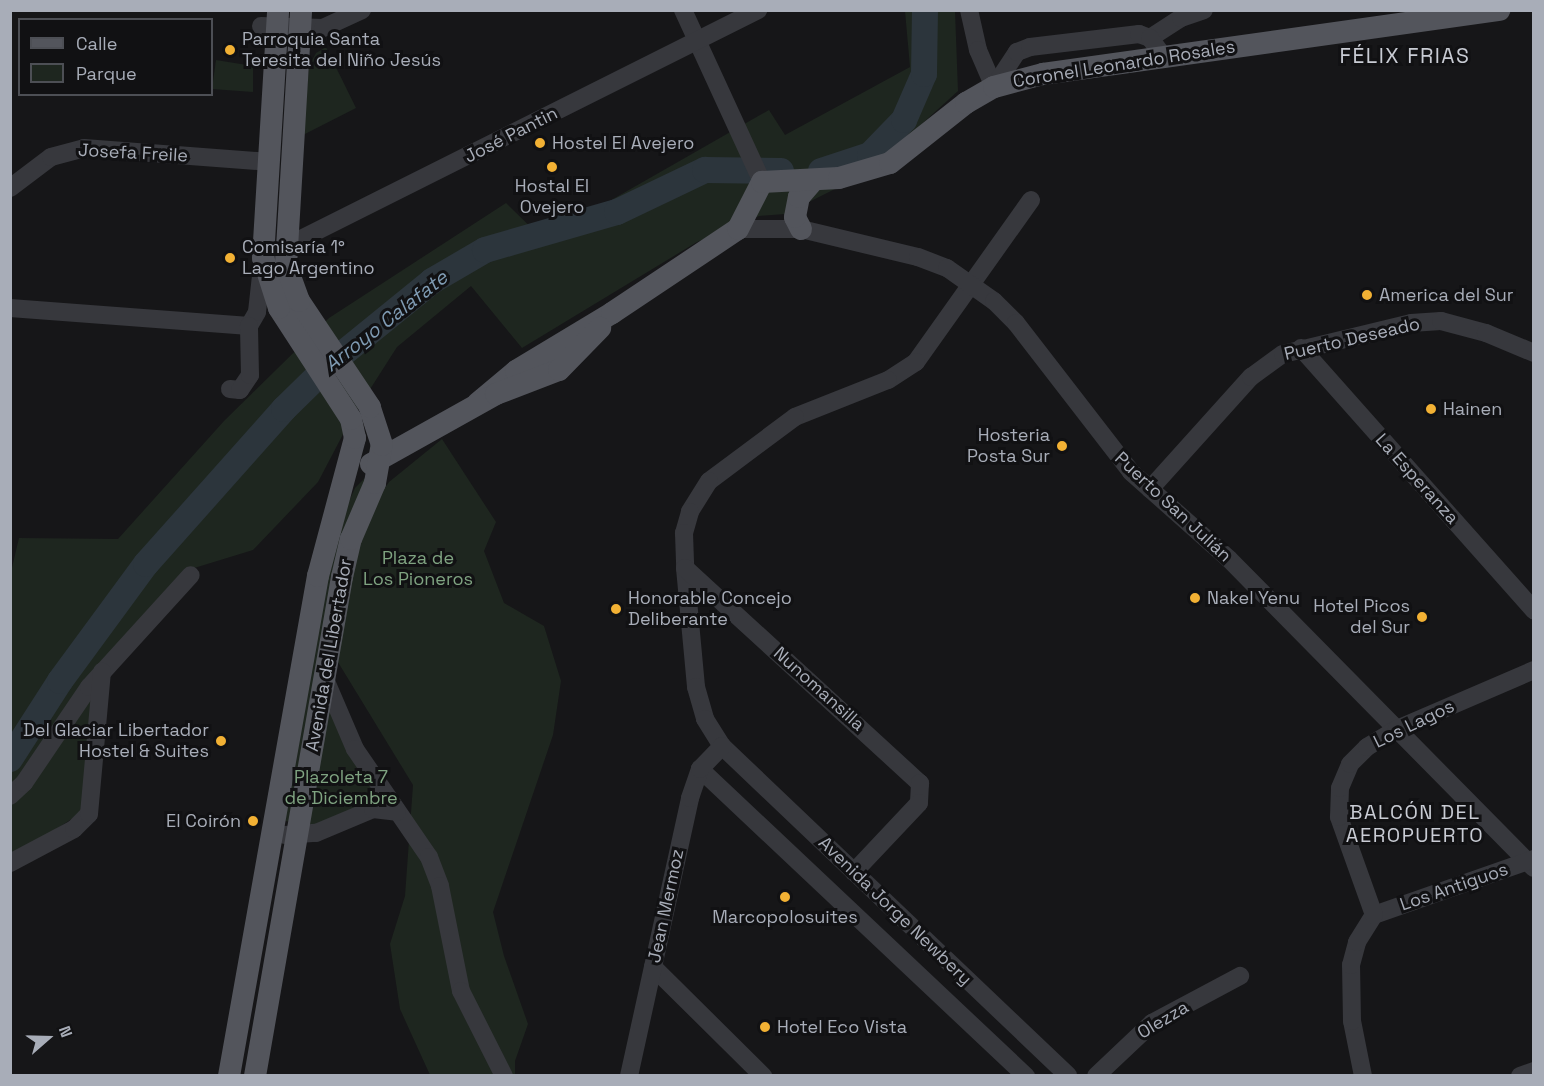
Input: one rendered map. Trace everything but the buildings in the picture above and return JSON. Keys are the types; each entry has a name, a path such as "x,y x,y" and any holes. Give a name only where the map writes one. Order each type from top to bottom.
{"main road":[{"name":"Coronel Leonardo Rosales","path":"757,171 813,181 858,175 891,163 972,99 994,87 1026,77 1500,10"},
{"name":"Avenida del Libertador","path":"255,1076 346,557 370,497 380,460 375,416 299,321 271,292 263,258 275,55 267,19"},
{"name":"Avenida del Libertador","path":"229,1076 318,576 355,438 351,419 299,321 285,249 300,19"},
{"path":"345,476 416,441 478,403 516,371 612,313 738,229 757,171"},
{"path":"801,230 795,217 799,197 813,181"},
{"path":"375,416 402,439 416,441"},
{"path":"370,497 416,441"}],"street":[{"path":"267,19 300,19 327,27 362,10"},
{"path":"683,10 757,171"},
{"name":"José Pantin","path":"263,258 285,249 758,10"},
{"path":"969,10 978,50 994,87"},
{"path":"1149,38 1181,18 1204,10"},
{"path":"994,87 1017,52 1030,47 1139,34 1149,38 1164,57"},
{"name":"Josefa Freile","path":"10,188 51,157 84,148 269,162"},
{"name":"Avenida Jorge Newbery","path":"1031,200 927,351 903,373 795,417 709,481 690,512 684,533 685,567 696,687 705,718 722,747 1068,1076"},
{"name":"Puerto San Julián","path":"738,229 801,230 926,259 971,284 1016,323 1104,441 1150,489 1229,559 1531,863"},
{"path":"230,389 240,390 249,375 249,326 257,312 263,258"},
{"path":"10,308 249,326"},
{"name":"Puerto Deseado","path":"1150,489 1262,367 1300,348 1411,323 1441,321 1486,333 1533,353"},
{"name":"La Esperanza","path":"1300,348 1533,610"},
{"name":"Nunomansilla","path":"685,567 908,769 922,790 914,810 854,872"},
{"path":"10,796 24,783 102,672 191,575"},
{"name":"Los Lagos","path":"1374,915 1339,817 1340,788 1350,764 1367,747 1397,729 1533,670"},
{"path":"10,863 82,824 89,814 102,672"},
{"path":"325,677 351,742 397,812 422,843 435,870 461,991 504,1076"},
{"name":"Jean Mermoz","path":"629,1076 687,808 700,769 722,747"},
{"name":"Avenida Jorge Newbery","path":"700,769 1026,1076"},
{"path":"275,819 279,832 296,837 325,830 373,809 397,812"},
{"name":"Los Antiguos","path":"1374,915 1531,863"},
{"path":"1363,1076 1352,1021 1351,966 1358,942 1374,915"},
{"path":"885,943 906,921"},
{"path":"653,966 763,1076"},
{"name":"Olezza","path":"1096,1076 1152,1023 1240,976"},
{"path":"1520,1076 1533,1071"}],"green space":[{"path":"905,11 955,11 958,91 869,172 785,214 759,216 697,242 522,348 471,286 397,347 351,419 318,482 253,550 191,569 99,672 84,811 11,858 10,576 19,538 118,539 224,421 329,318 506,203 543,239 769,110 785,135 910,67"},
{"path":"326,47 356,108 303,135 309,66 316,53"},
{"path":"216,60 253,66 253,92 213,89"},
{"name":"Plaza de Los Pioneros","path":"442,439 496,522 484,551 504,603 544,626 561,681 553,735 493,912 504,956 528,1024 515,1061 515,1075 430,1075 400,1009 390,944 405,896 413,785 333,654 363,519 389,482"},
{"path":"367,476 291,822 280,820 313,633 341,519 355,488"},
{"name":"Plazoleta 7 de Diciembre","path":"328,705 375,795 373,801 313,828 308,822"}],"waterway":[{"name":"Arroyo Calafate","path":"821,171 870,155 904,120 924,74 925,10"},
{"name":"Arroyo Calafate","path":"10,759 60,681 146,564 284,409 330,364 432,281 485,250 617,212 705,170 781,171"}],"place":[{"name":"Parroquia Santa Teresita del Niño Jesús","path":"230,50"},
{"name":"Hostel El Avejero","path":"540,143"},
{"name":"Hostal El Ovejero","path":"552,167"},
{"name":"Comisaría 1° Lago Argentino","path":"230,258"},
{"name":"America del Sur","path":"1367,295"},
{"name":"Hainen","path":"1431,409"},
{"name":"Hosteria Posta Sur","path":"1062,446"},
{"name":"Nakel Yenu","path":"1195,598"},
{"name":"Honorable Concejo Deliberante","path":"616,609"},
{"name":"Hotel Picos del Sur","path":"1422,617"},
{"name":"Del Glaciar Libertador Hostel & Suites","path":"221,741"},
{"name":"El Coirón","path":"253,821"},
{"name":"Marcopolosuites","path":"785,897"},
{"name":"Hotel Eco Vista","path":"765,1027"}],"district":[{"name":"FÉLIX FRIAS","path":"1405,56"},
{"name":"BALCÓN DEL AEROPUERTO","path":"1415,824"}]}
